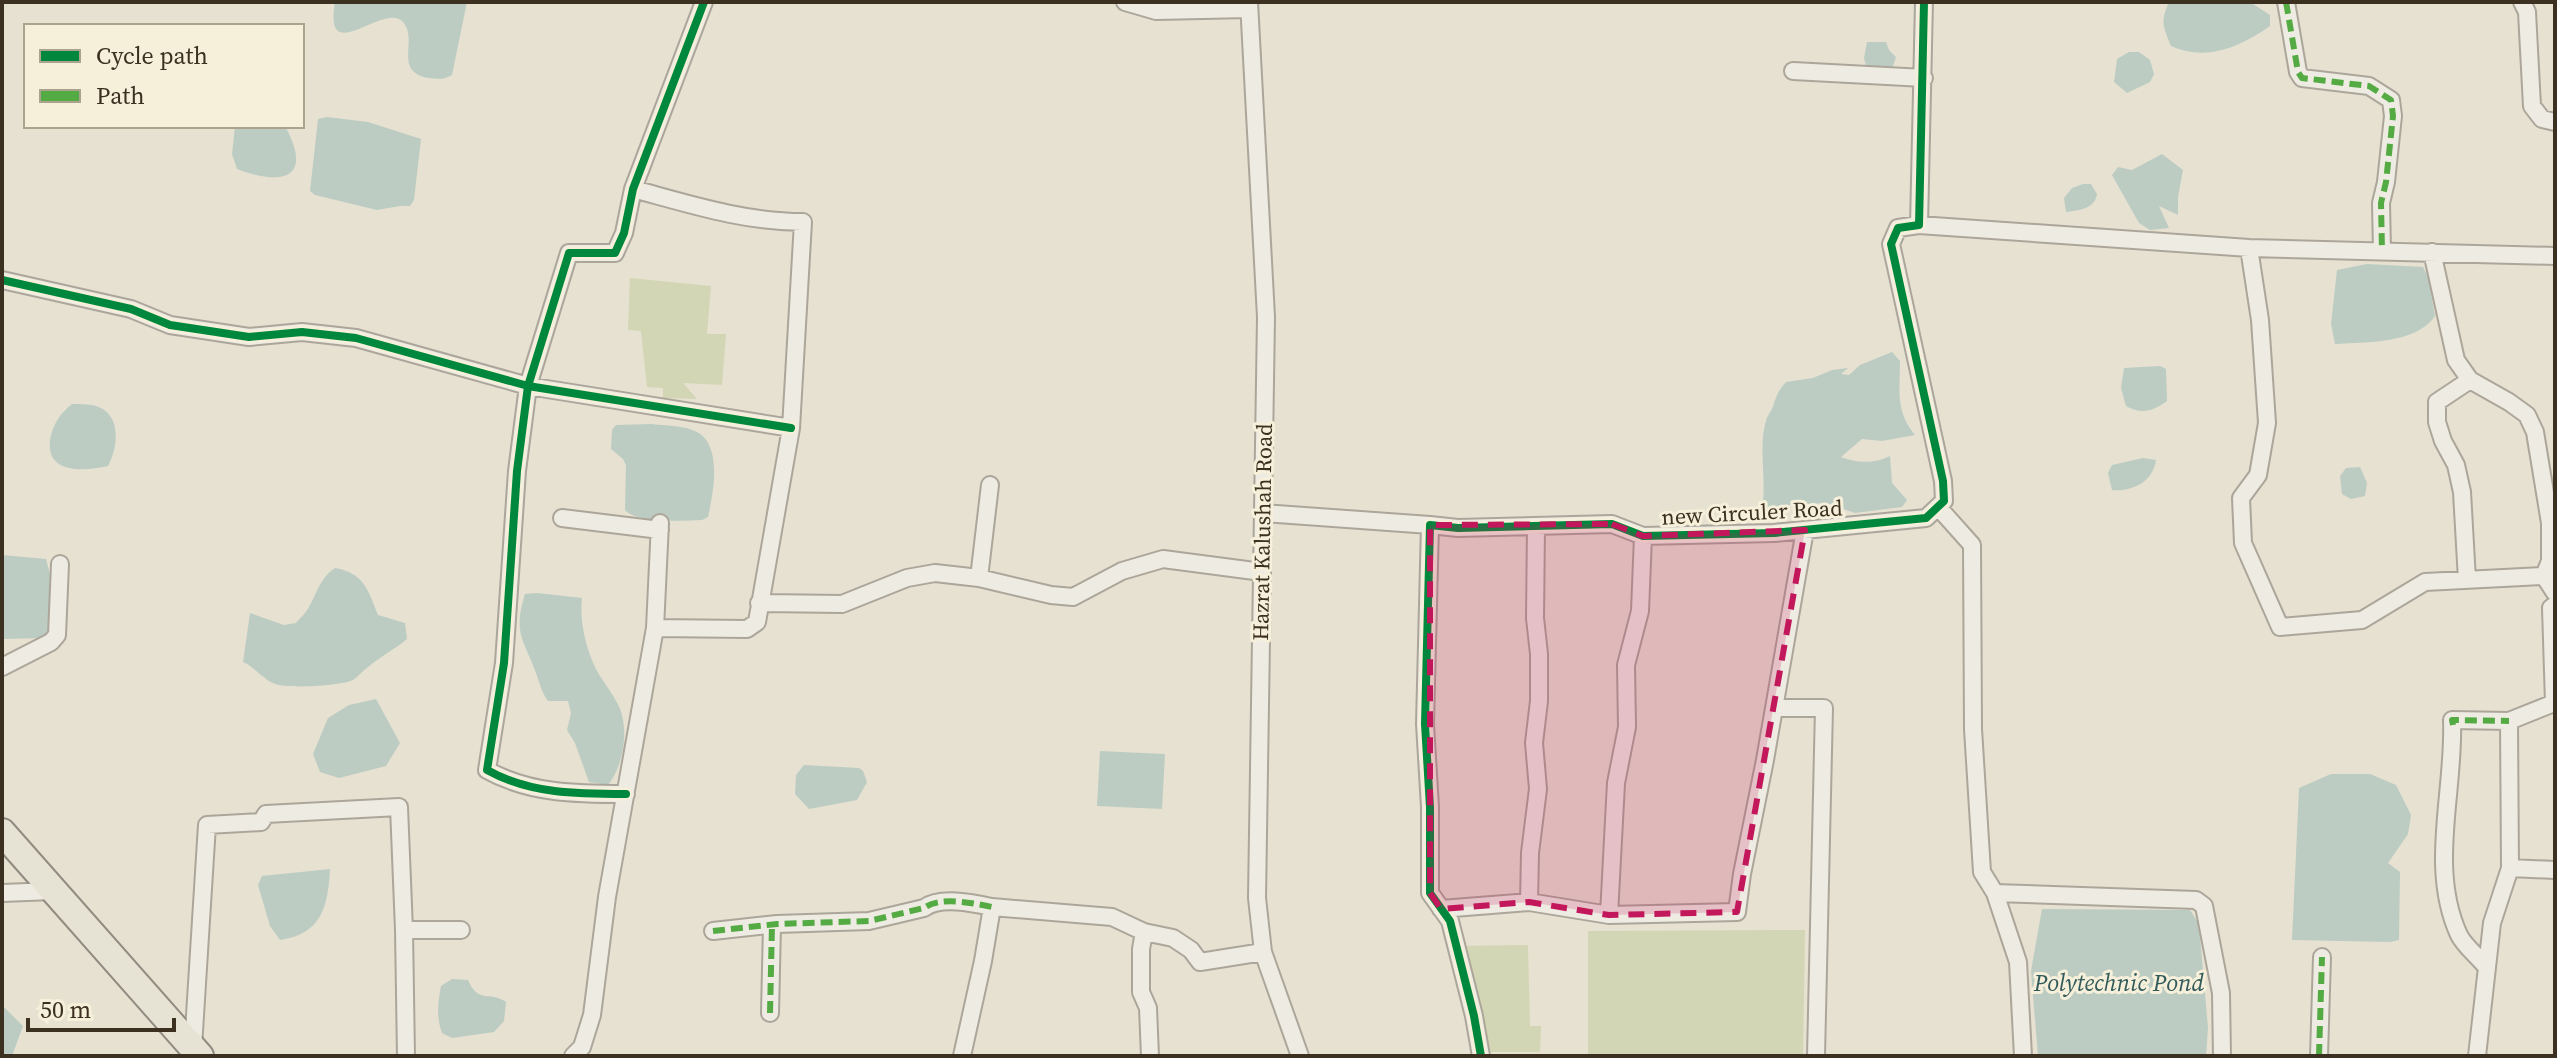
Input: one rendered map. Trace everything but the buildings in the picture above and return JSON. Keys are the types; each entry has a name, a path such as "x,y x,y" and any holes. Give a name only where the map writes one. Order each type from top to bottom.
{"main road":[{"path":"2,832 197,1052"}],"street":[{"path":"626,794 564,794 528,786 487,770 504,663 517,471 528,386 569,253 615,253 624,233 633,189 704,2"},
{"path":"1125,2 1156,11 1249,6"},
{"path":"1919,225 1924,2"},
{"path":"2286,2 2298,72 2302,78 2369,86 2391,100 2393,116 2381,203 2382,251"},
{"path":"2522,2 2527,12 2532,106 2542,119 2555,122"},
{"name":"Hazrat Kalushah Road","path":"1249,6 1266,317 1257,898 1263,952 1300,1056"},
{"path":"1793,71 1924,78"},
{"path":"633,189 701,209 803,222 791,428 757,622 747,629 655,628"},
{"path":"2023,1056 2018,962 1995,893 1982,872 1973,729 1972,545 1938,507 1944,501 1943,481 1891,244 1898,228 1919,225 2249,248 2555,256"},
{"path":"2249,248 2260,320 2267,423 2258,475 2241,498 2243,543 2280,627 2362,620 2425,582 2544,576"},
{"path":"2432,252 2456,360 2470,380 2527,415 2535,432 2550,523 2550,561 2544,576"},
{"path":"2,280 131,309 170,325 249,337 302,332 356,338 528,386 791,428"},
{"path":"2467,580 2462,492 2456,465 2437,422 2437,402 2470,380"},
{"path":"979,578 990,485"},
{"name":"new Circuler Road","path":"1263,513 1458,528 1612,524 1643,536 1805,530 1926,518 1938,507"},
{"path":"562,518 660,527 655,628 607,897 592,1015 582,1047 573,1056"},
{"path":"1430,525 1425,724 1430,807 1430,893 1450,921 1481,1056"},
{"path":"1529,902 1530,853 1538,789 1534,743 1539,701 1535,618 1536,526"},
{"path":"1441,909 1529,902 1609,915 1737,912 1805,530"},
{"path":"1609,915 1616,783 1627,727 1626,665 1640,611 1643,536"},
{"path":"759,603 842,604 907,578 935,573 979,578 1073,597 1122,571 1163,559 1262,572"},
{"path":"2,667 51,642 57,635 60,564"},
{"path":"2544,576 2555,593"},
{"path":"2487,968 2460,937 2446,897 2444,841 2452,720 2509,721 2554,703 2551,608 2555,605"},
{"path":"1774,708 1824,708 1816,1056"},
{"path":"2477,1056 2492,923 2510,868 2509,721"},
{"path":"197,1052 207,825 261,822 266,814 399,807 406,1056"},
{"path":"2510,868 2555,870"},
{"path":"2,893 53,891"},
{"path":"1995,893 2196,900 2204,906 2221,993 2222,1056"},
{"path":"713,931 869,921 930,904 973,903 1112,917 1144,932 1173,938 1191,950 1200,962 1263,952"},
{"path":"962,1056 992,907"},
{"path":"770,1013 772,925"},
{"path":"404,930 461,930"},
{"path":"1144,932 1141,992 1148,1008 1150,1056"},
{"path":"2319,1056 2322,957"}],"highlighted area":[{"path":"1612,524 1643,536 1805,530 1737,912 1609,915 1529,902 1441,909 1430,893 1430,525"}],"green space":[{"path":"630,278 711,286 707,334 726,334 722,385 683,383 697,399 663,398 663,388 647,387 641,331 628,330"},
{"path":"1805,930 1803,1056 1588,1056 1588,931"},
{"path":"1528,945 1530,1026 1541,1026 1540,1052 1483,1052 1460,946"}],"water":[{"path":"335,2 467,2 452,75 429,78 418,75 409,62 407,29 403,22 394,18 346,33 338,31 334,22"},
{"path":"2169,2 2250,2 2270,15 2270,26 2222,50 2184,51 2171,46 2164,29 2164,14"},
{"path":"1867,42 1886,42 1896,57 1892,69 1867,69 1864,58"},
{"path":"2129,52 2139,52 2150,60 2154,74 2150,82 2127,93 2114,82 2117,59"},
{"path":"327,117 368,122 421,139 414,200 410,206 377,210 315,195 310,191 318,119"},
{"path":"235,128 286,128 296,157 289,174 268,177 237,169 232,154"},
{"path":"2162,154 2183,170 2178,215 2159,206 2169,228 2150,230 2139,223 2112,175 2118,167 2132,170"},
{"path":"2091,184 2097,194 2096,199 2086,208 2066,212 2064,198 2072,188"},
{"path":"2367,264 2423,267 2428,277 2435,316 2427,325 2403,337 2335,344 2331,324 2337,270"},
{"path":"1892,352 1900,361 1901,409 1915,435 1882,441 1862,439 1841,457 1866,462 1890,456 1892,483 1907,500 1902,507 1855,513 1826,503 1775,506 1762,510 1764,431 1777,395 1786,382 1848,368 1841,374 1849,375 1860,365"},
{"path":"2160,366 2166,369 2167,401 2147,411 2126,406 2121,388 2124,368"},
{"path":"72,404 92,405 109,414 116,439 108,466 76,469 58,464 52,457 51,435 59,418"},
{"path":"652,424 686,428 705,439 714,471 708,517 702,520 661,520 639,517 625,510 626,465 611,449 612,430 616,425"},
{"path":"2143,458 2156,460 2146,480 2134,487 2112,490 2108,473 2112,465"},
{"path":"2360,467 2367,483 2365,496 2351,499 2342,494 2340,476 2346,468"},
{"path":"2,555 46,559 52,582 55,623 43,638 2,639"},
{"path":"335,568 359,578 368,590 378,615 405,623 407,639 353,680 338,684 279,685 243,662 250,613 284,625 296,623 308,609 322,581"},
{"path":"525,594 582,598 583,628 588,648 595,668 617,702 623,720 622,754 608,785 589,782 567,730 571,713 568,701 548,701 524,643 520,627 521,607"},
{"path":"376,699 400,743 386,766 339,778 320,772 313,754 328,718 349,705"},
{"path":"1100,751 1165,754 1162,809 1097,806"},
{"path":"804,765 859,768 867,782 857,800 809,809 795,794 796,775"},
{"path":"2331,774 2370,774 2396,785 2411,815 2408,834 2388,863 2400,872 2399,940 2292,940 2299,788"},
{"path":"330,869 324,906 314,925 294,937 280,940 270,926 258,885 262,876"},
{"name":"Polytechnic Pond","path":"2042,909 2190,910 2199,924 2208,1028 2206,1056 2038,1056 2031,971"},
{"path":"452,979 468,980 480,995 506,1002 504,1021 494,1032 452,1038 442,1033 438,1010 441,986"},
{"path":"2,1008 23,1026 12,1056 2,1056"}],"marked path":[{"path":"2286,2 2298,72 2302,78 2369,86 2391,100 2393,116 2381,203 2382,251"},
{"path":"2453,725 2452,720 2509,721"},
{"path":"713,931 777,924 869,921 948,901 992,907"},
{"path":"770,1013 772,925"},
{"path":"2319,1056 2322,957"}],"cycle path":[{"path":"626,794 572,793 537,788 487,770 504,663 517,471 528,386 569,253 615,253 624,233 633,189 704,2"},
{"path":"1481,1056 1450,921 1430,893 1430,807 1425,724 1430,525 1458,528 1612,524 1643,536 1774,533 1926,518 1944,501 1943,481 1891,244 1898,228 1919,225 1924,2"},
{"path":"2,280 131,309 170,325 249,337 302,332 356,338 528,386 791,428"}]}
